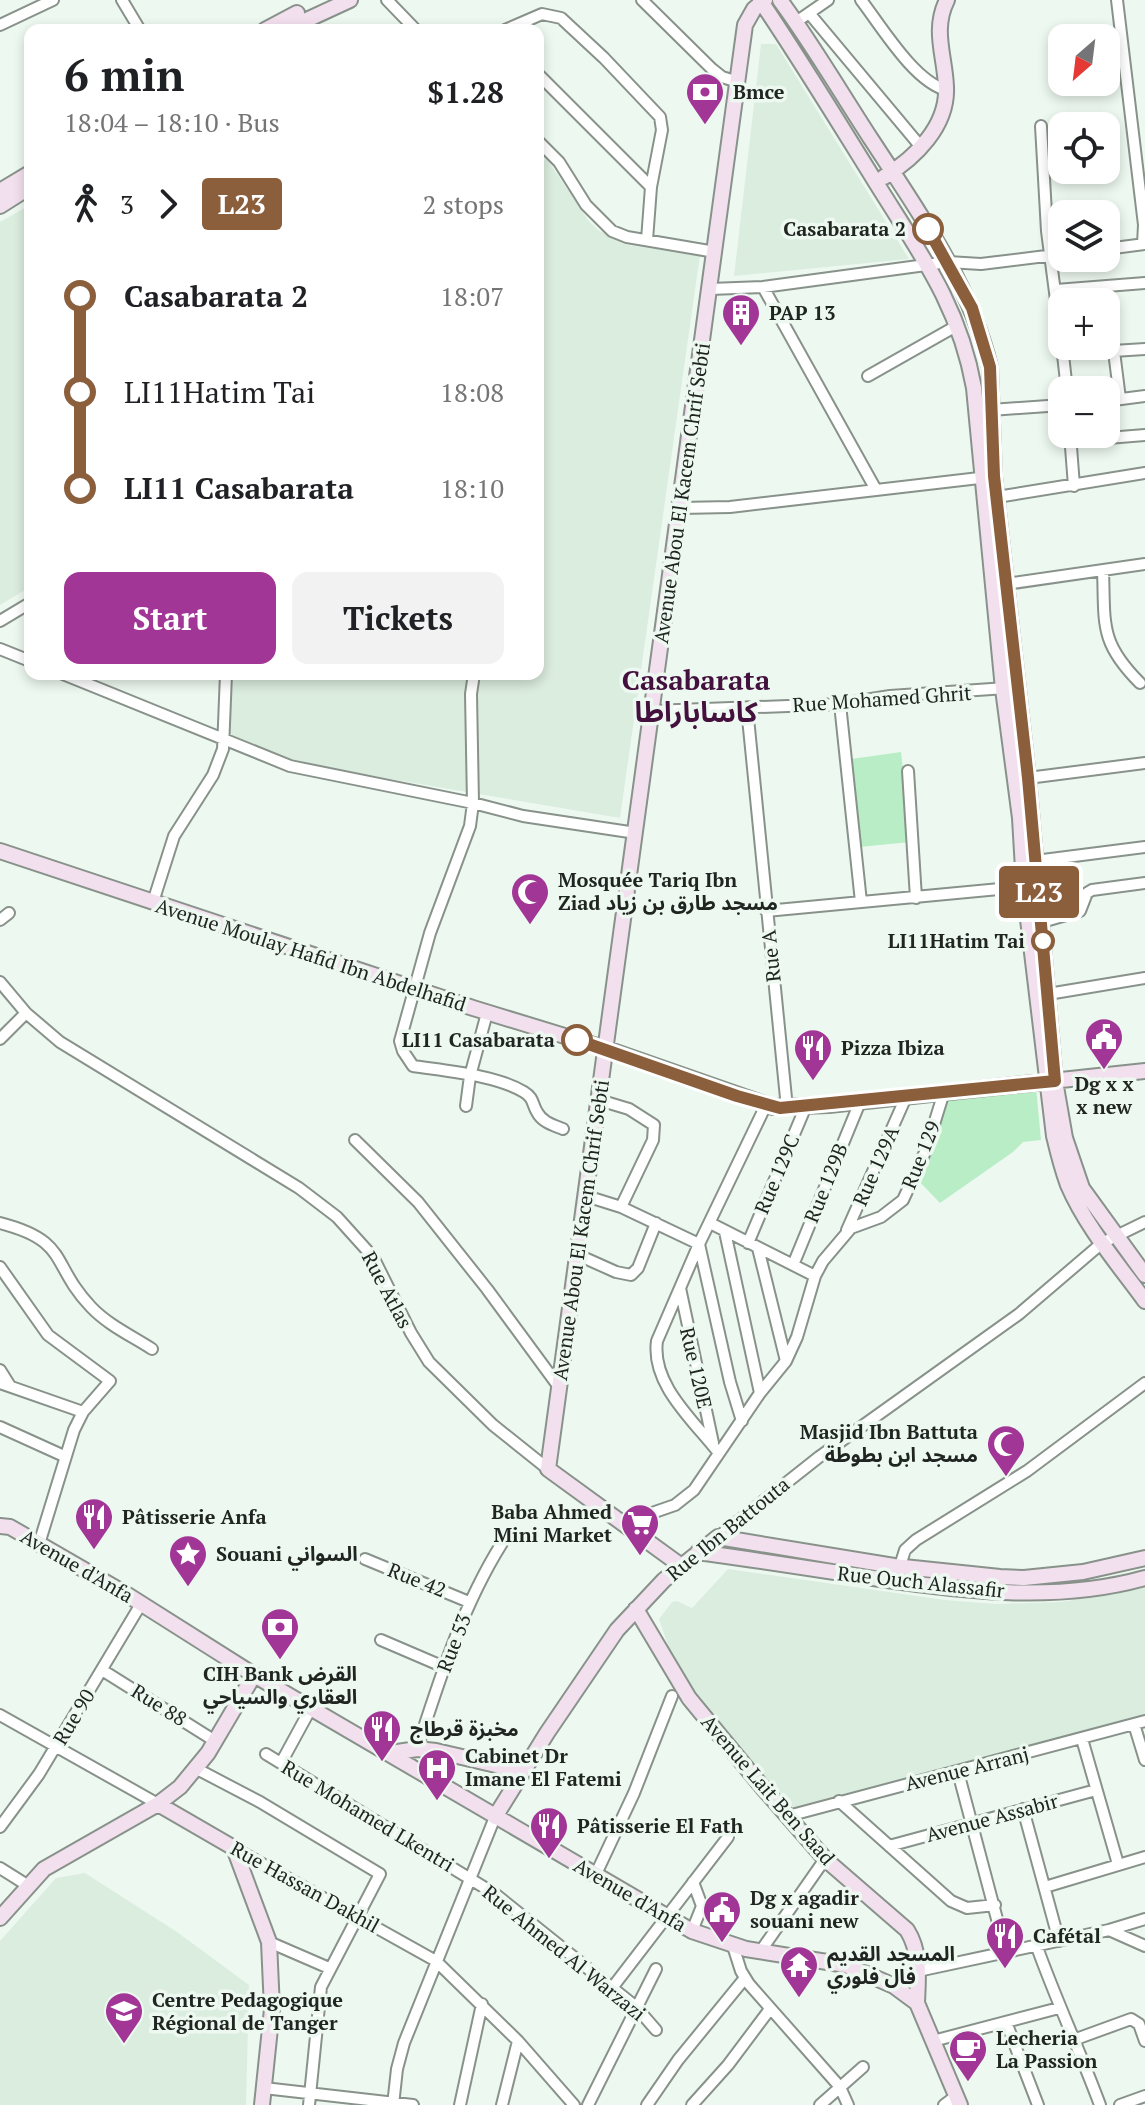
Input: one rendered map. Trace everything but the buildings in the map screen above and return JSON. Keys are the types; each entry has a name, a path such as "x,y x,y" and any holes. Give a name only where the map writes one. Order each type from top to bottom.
{"street":[{"path":"0,25 53,0"},
{"path":"122,0 136,24"},
{"path":"277,24 326,0"},
{"path":"298,24 350,0"},
{"path":"387,0 410,24"},
{"path":"642,0 712,69 722,77 738,82"},
{"path":"780,0 802,18 921,147"},
{"path":"802,18 828,0"},
{"path":"861,0 910,63 937,88 947,90"},
{"path":"876,182 893,172 921,147 937,127 947,90 939,24 947,0"},
{"path":"1117,0 1144,225 1144,244 1120,247"},
{"path":"762,1 929,265 966,347 988,477 1019,808 1031,886 1050,1081 1075,1174 1108,1240 1145,1301"},
{"name":"Avenue Abou El Kacem Chrif Sebti","path":"548,1469 745,25 762,1"},
{"path":"519,24 542,14 561,18 660,117 662,130 651,187 647,240"},
{"path":"802,18 948,262 972,308 990,367 988,477 997,497 1006,584 1010,687 1028,778 1035,861 1031,886 1042,922 1050,1081"},
{"path":"544,80 651,187"},
{"path":"1041,126 1040,148 1048,202"},
{"path":"544,147 559,162 586,205 612,231 715,252"},
{"path":"0,191 24,177"},
{"path":"0,206 24,191"},
{"path":"710,289 763,287 948,262 981,264 1048,256"},
{"path":"1106,288 1145,283"},
{"path":"763,287 875,488"},
{"path":"868,376 958,325"},
{"path":"1120,346 1145,349"},
{"path":"1120,399 1145,396"},
{"path":"991,410 1048,406"},
{"path":"1120,436 1145,435"},
{"path":"1072,448 1074,486"},
{"path":"997,497 1145,473"},
{"path":"680,508 730,507 988,477"},
{"path":"1006,584 1145,564"},
{"path":"1103,570 1105,622 1110,645 1116,658 1140,683"},
{"path":"0,621 24,607"},
{"path":"0,649 24,659"},
{"path":"78,680 290,766 523,816 636,833"},
{"path":"153,902 174,836 213,775 224,739 226,680"},
{"path":"473,680 470,757 473,803 470,826 430,933 400,1041 413,1066 470,1076 524,1091 544,1121 563,1129"},
{"name":"Rue Mohamed Ghrit","path":"652,711 840,704 1010,687"},
{"path":"840,704 861,902"},
{"name":"Rue A","path":"747,708 787,1108"},
{"path":"1028,778 1145,763"},
{"path":"908,771 916,898"},
{"path":"1035,861 1145,847"},
{"name":"Avenue Moulay Hafid Ibn Abdelhafid","path":"0,851 413,989 607,1049 766,1105 787,1108 860,1102 1145,1071"},
{"path":"1042,922 1080,911 1087,893 1092,890 1145,883"},
{"path":"766,911 1031,886"},
{"path":"1048,994 1145,978"},
{"name":"Rue Atlas","path":"0,982 26,1013 77,1053 299,1188 337,1217 373,1257 429,1362 493,1425 680,1565"},
{"path":"0,1039 26,1013"},
{"path":"466,1106 470,1076 487,1013"},
{"name":"Rue 129","path":"623,1523 670,1507 694,1490 716,1449 742,1421 786,1361 823,1261 859,1224 891,1212 903,1200 926,1150 944,1092"},
{"name":"Rue 129A","path":"845,1235 906,1097"},
{"path":"599,1100 629,1109 654,1125 653,1140 621,1207"},
{"name":"Rue 129B","path":"793,1265 860,1102"},
{"path":"716,1449 665,1384 655,1353 660,1328 766,1105"},
{"name":"Rue 129C","path":"753,1245 806,1106"},
{"path":"355,1140 418,1202 559,1387"},
{"path":"586,1196 621,1207 699,1244"},
{"name":"Rue Ibn Battouta","path":"495,1817 599,1653 636,1609 680,1565 819,1457 1019,1314 1108,1240 1145,1222"},
{"path":"0,1223 21,1228 46,1241 76,1289 95,1311 152,1349"},
{"path":"578,1255 616,1272 631,1275 638,1268 656,1223"},
{"path":"710,1223 815,1276"},
{"path":"725,1232 760,1393"},
{"path":"1108,1240 1145,1275"},
{"path":"699,1244 730,1382 742,1421"},
{"path":"753,1245 786,1361"},
{"path":"0,1267 48,1335 110,1381 83,1412 64,1456 39,1544"},
{"name":"Rue 120E","path":"680,1288 716,1449"},
{"path":"0,1370 5,1385 83,1412"},
{"path":"900,1566 905,1550 916,1540 1027,1471 1145,1383"},
{"path":"0,1427 64,1456"},
{"name":"Avenue d'Anfa","path":"0,1513 5,1527 39,1544 254,1675 692,1931 760,1952 846,1965 894,1986 917,2003"},
{"name":"Rue Ouch Alassafir","path":"718,1537 900,1566 1024,1578 1099,1569 1145,1558"},
{"name":"Rue 53","path":"417,1749 469,1602 502,1543"},
{"name":"Rue Ouch Alassafir","path":"698,1552 914,1584 1018,1593 1092,1590 1145,1578"},
{"name":"Rue 42","path":"365,1559 469,1602"},
{"name":"Rue 90","path":"0,1827 57,1746 141,1604"},
{"name":"Avenue Lait Ben Saad","path":"636,1609 689,1698 788,1816 825,1859 907,1930 915,1949 917,2003"},
{"path":"381,1640 444,1667"},
{"name":"Rue 88","path":"102,1670 215,1741"},
{"path":"0,1918 27,1885 59,1858 158,1804 197,1769 254,1675"},
{"path":"595,1876 634,1793 672,1696"},
{"path":"281,1763 311,1708"},
{"name":"Rue Hassan Dakhil","path":"0,1715 436,1961 518,2041 574,2105"},
{"path":"1140,1723 1145,1760"},
{"name":"Avenue Arranj","path":"788,1816 1140,1723"},
{"path":"1082,1739 1118,1864"},
{"path":"391,1753 417,1749 522,1771"},
{"name":"Rue Mohamed Lkentri","path":"266,1754 470,1877"},
{"path":"197,1769 260,1802 380,1874 321,1987 310,2100"},
{"path":"958,1772 1006,1953"},
{"name":"Avenue Assabir","path":"889,1846 1096,1790"},
{"path":"839,1801 951,1901 967,1908 995,1905"},
{"path":"0,1805 12,1811"},
{"path":"1023,1809 1059,1941"},
{"path":"393,2104 404,2043 495,1817"},
{"path":"612,1988 728,1837"},
{"path":"234,1848 269,1942 272,2009 262,2105"},
{"path":"1045,1887 1145,1857"},
{"path":"760,1952 825,1859"},
{"path":"0,1868 27,1885"},
{"name":"Rue Ahmed Al Warzazi","path":"470,1877 636,2007 656,2030"},
{"path":"692,1931 702,1906 693,1882"},
{"path":"918,1971 1037,1947 1145,1919"},
{"path":"1109,1930 1145,1946"},
{"path":"269,1942 329,1968"},
{"path":"733,1946 745,1978 840,2087 848,2105"},
{"path":"1037,1947 1100,2105"},
{"path":"588,2105 656,1969"},
{"path":"647,2105 678,2060 745,1978"},
{"path":"917,2003 953,2102"},
{"path":"460,2105 482,2004"},
{"path":"933,2041 1059,2008"},
{"path":"692,2105 728,2065 770,2009"},
{"path":"1076,2039 1131,2019 1139,2024 1145,2041"},
{"path":"1006,2022 1038,2105"},
{"path":"502,2105 518,2041"},
{"path":"820,2105 863,2067"},
{"path":"264,2088 310,2100 413,2105"},
{"path":"1120,2105 1145,2096"}],"shaded area":[{"path":"761,44 776,44 909,259 734,276"},
{"path":"547,159 598,230 627,245 700,255 620,818 285,758 219,729 221,680 544,680 544,160"},
{"path":"24,208 24,591 0,605 0,222"},
{"path":"728,1569 945,1600 996,1604 1060,1602 1145,1585 1145,1719 793,1811 707,1712 670,1651 659,1619 672,1602 692,1608"},
{"name":"Centre Pedagogique Régional de Tanger","path":"85,1873 177,1932 249,1985 246,2105 0,2105 0,1941 56,1878"}],"green space":[{"path":"901,752 911,842 859,847 851,759"},
{"path":"1036,1087 1041,1140 1023,1142 940,1203 914,1176 944,1092"}],"bus line":[{"name":"L23","path":"577,1040 780,1108 1055,1081 1028,778 994,476 990,367 972,308 928,229"}],"place":[{"name":"Bmce","path":"705,126"},
{"name":"Casabarata 2","path":"928,229"},
{"name":"PAP 13","path":"741,347"},
{"name":"Mosquée Tariq Ibn Ziad مسجد طارق بن زياد","path":"530,926"},
{"name":"LI11Hatim Tai","path":"1043,941"},
{"name":"LI11 Casabarata","path":"577,1040"},
{"name":"Dg x x x new","path":"1104,1071"},
{"name":"Pizza Ibiza","path":"813,1082"},
{"name":"Masjid Ibn Battuta مسجد ابن بطوطة","path":"1006,1478"},
{"name":"Pâtisserie Anfa","path":"94,1551"},
{"name":"Baba Ahmed Mini Market","path":"640,1557"},
{"name":"Souani السواني","path":"188,1588"},
{"name":"CIH Bank القرض العقاري والسياحي","path":"280,1661"},
{"name":"مخبزة قرطاج","path":"382,1763"},
{"name":"Cabinet Dr Imane El Fatemi","path":"437,1802"},
{"name":"Pâtisserie El Fath","path":"549,1860"},
{"name":"Dg x agadir souani new","path":"722,1944"},
{"name":"Cafétal","path":"1005,1970"},
{"name":"المسجد القديم فال فلوري","path":"799,1999"},
{"name":"Centre Pedagogique Régional de Tanger","path":"124,2045"},
{"name":"Lecheria La Passion","path":"968,2083"}],"district":[{"name":"Casabarata كاساباراطا","path":"696,696"}]}
